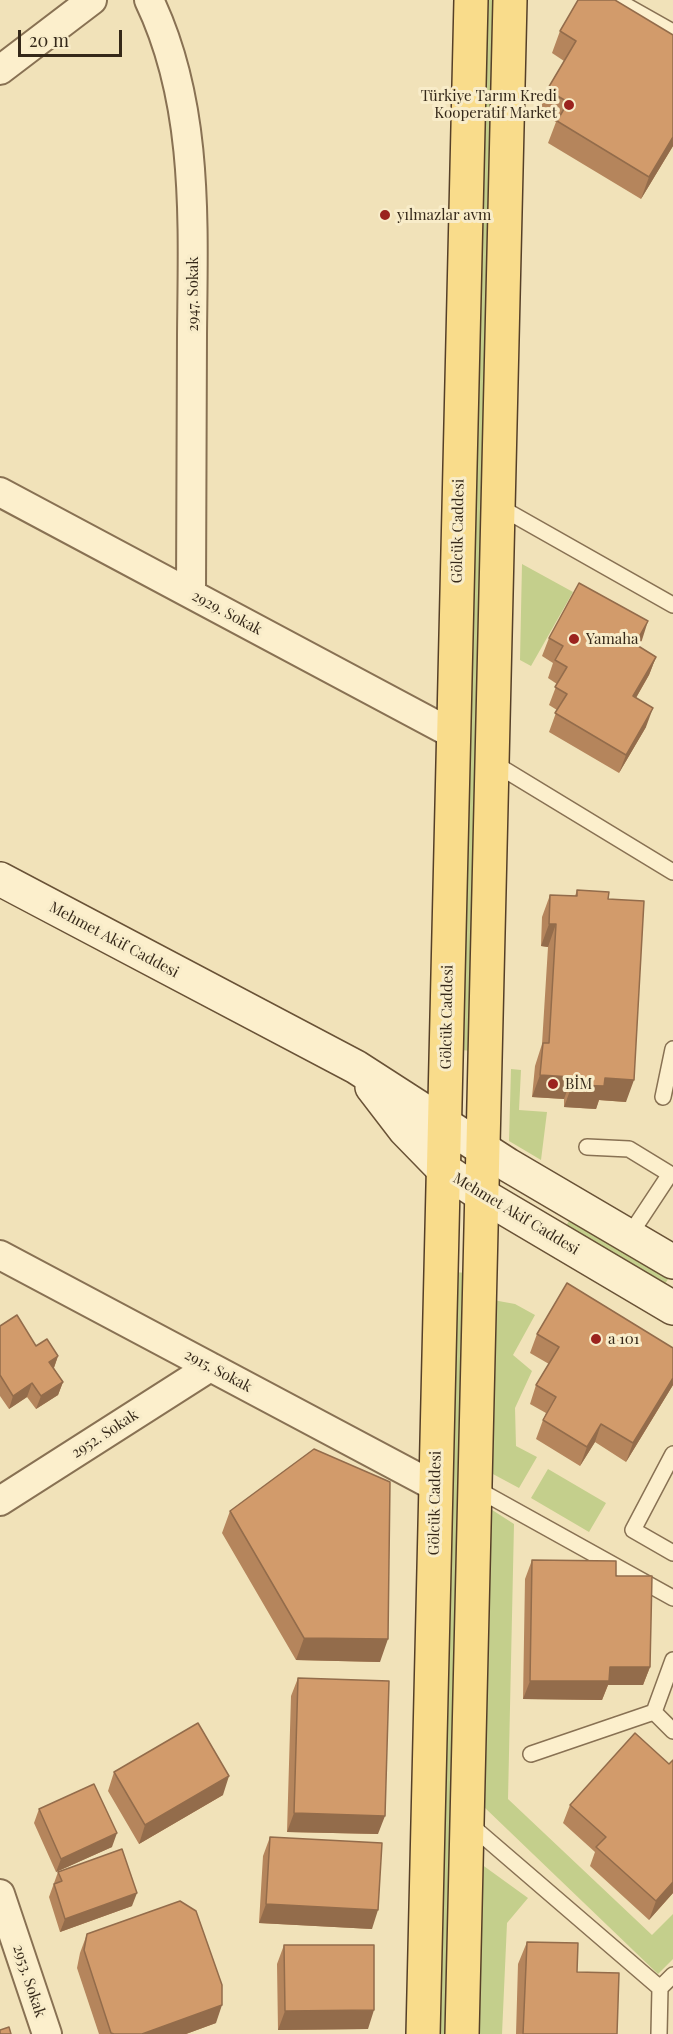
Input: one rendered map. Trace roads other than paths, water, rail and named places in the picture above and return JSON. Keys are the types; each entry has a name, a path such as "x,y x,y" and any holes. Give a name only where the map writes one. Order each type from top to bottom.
{"main road":[{"name":"Gölcük Caddesi","path":"423,2034 471,0"},
{"path":"462,2034 510,0"}],"street":[{"path":"0,70 92,0"},
{"name":"2947. Sokak","path":"149,0 161,25 176,71 188,135 193,202 191,594"},
{"name":"2929. Sokak","path":"0,492 453,734"},
{"name":"Mehmet Akif Caddesi","path":"0,879 356,1067 483,1149 673,1262"},
{"name":"Mehmet Akif Caddesi","path":"356,1067 405,1130 443,1169 482,1195 673,1308"},
{"name":"2915. Sokak","path":"0,1255 436,1487"},
{"name":"2952. Sokak","path":"0,1501 210,1367"},
{"name":"2953. Sokak","path":"0,1894 47,2034"}],"lane":[{"path":"616,0 673,32"},
{"path":"498,506 673,605"},
{"path":"492,762 673,872"},
{"path":"663,1097 673,1049"},
{"path":"587,1147 629,1149 670,1174 629,1236"},
{"path":"673,1454 633,1530 673,1553"},
{"path":"475,1488 673,1598"},
{"path":"654,1712 673,1660"},
{"path":"654,1712 673,1731"},
{"path":"531,1754 654,1712"},
{"path":"467,1822 660,1988"},
{"path":"659,2034 660,1988 673,1975"}],"place":[{"name":"Türkiye Tarım Kredi Kooperatif Market","path":"569,105"},
{"name":"yılmazlar avm","path":"385,215"},
{"name":"Yamaha","path":"574,639"},
{"name":"BİM","path":"553,1084"},
{"name":"a 101","path":"596,1339"}]}
